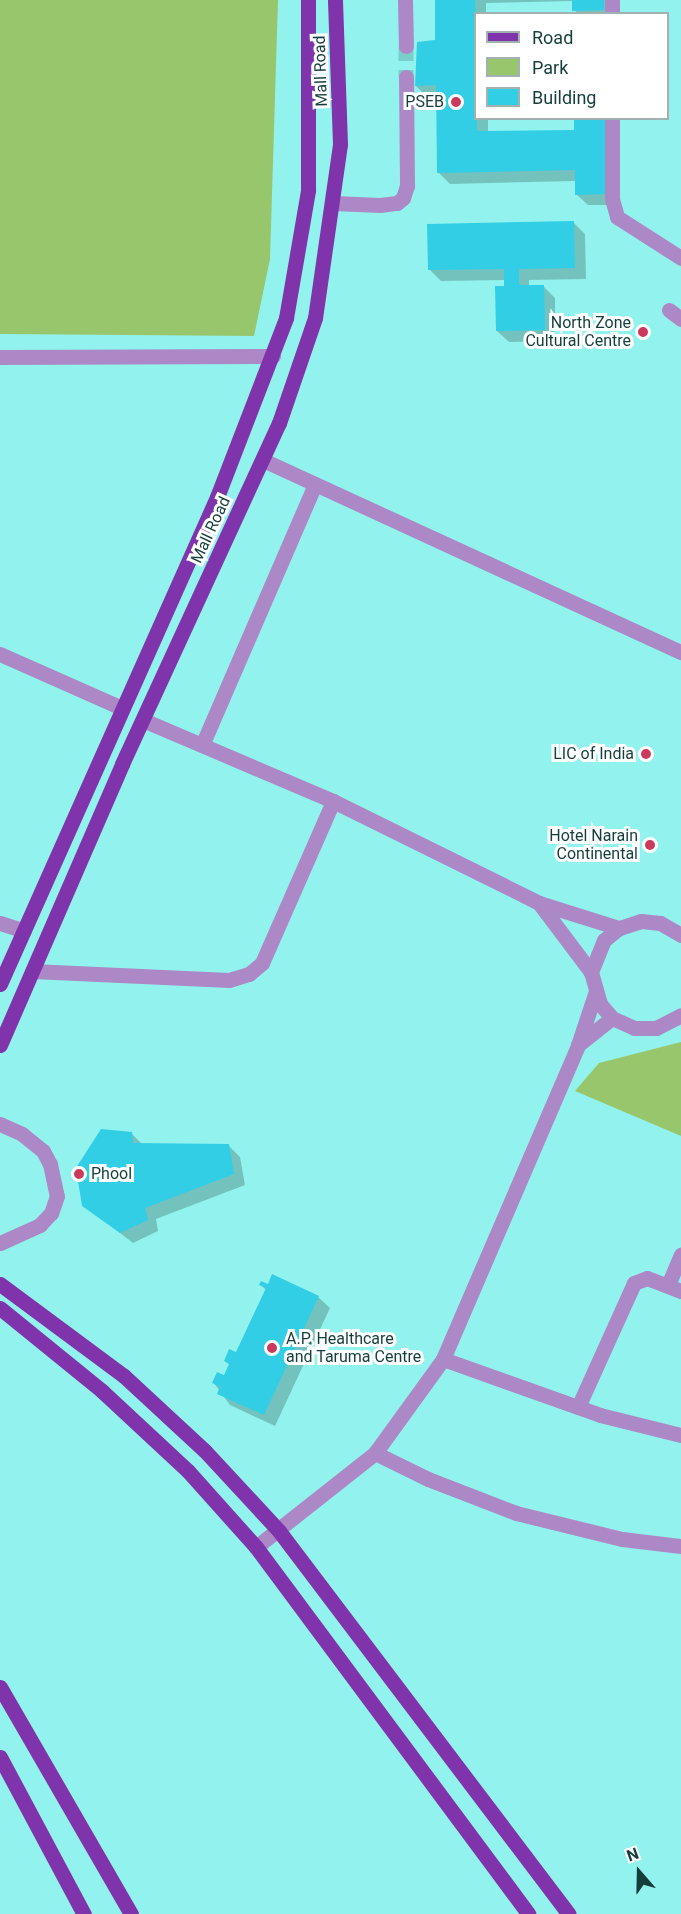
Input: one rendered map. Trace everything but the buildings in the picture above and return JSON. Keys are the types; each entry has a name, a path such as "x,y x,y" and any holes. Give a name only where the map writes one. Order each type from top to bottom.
{"main road":[{"name":"Mall Road","path":"0,984 217,497 273,356 297,268 308,190 308,0"},
{"name":"Mall Road","path":"0,1045 143,720 263,460 315,318 340,144 335,0"},
{"path":"0,1284 124,1376 205,1450 279,1531 569,1914"},
{"path":"0,1308 102,1391 188,1471 256,1547 529,1914"},
{"path":"0,1687 131,1914"},
{"path":"0,1757 84,1914"}],"street":[{"path":"405,0 406,46"},
{"path":"333,203 380,205 397,203 403,198 407,186 406,77"},
{"path":"612,120 612,199 617,217 681,258"},
{"path":"0,357 273,356"},
{"path":"263,460 681,652"},
{"path":"203,743 315,484"},
{"path":"0,654 122,708"},
{"path":"143,720 203,743 333,801 539,903 619,928"},
{"path":"32,971 229,980 249,974 262,963 333,801"},
{"path":"539,903 591,972 596,994 612,1018 634,1028 656,1028 679,1020"},
{"path":"591,972 604,940 619,928 641,921 660,923 680,931"},
{"path":"0,923 24,931"},
{"path":"256,1547 375,1453 442,1359 578,1045 596,994"},
{"path":"578,1045 612,1018"},
{"path":"0,1124 22,1134 43,1151 51,1164 57,1196 51,1213 40,1225 0,1243"},
{"path":"578,1407 634,1283 647,1278 675,1288 681,1255"},
{"path":"442,1359 578,1407 681,1435"},
{"path":"375,1453 428,1479 516,1513 622,1539 681,1546"}],"green space":[{"path":"0,0 278,0 270,259 254,336 0,334"},
{"path":"681,1042 681,1136 575,1091 599,1063"}],"tunnel":[{"path":"406,46 406,77"}],"place":[{"name":"PSEB","path":"456,102"},
{"name":"North Zone Cultural Centre","path":"643,332"},
{"name":"LIC of India","path":"646,754"},
{"name":"Hotel Narain Continental","path":"650,845"},
{"name":"Phool","path":"79,1174"},
{"name":"A.P. Healthcare and Taruma Centre","path":"272,1348"}]}
